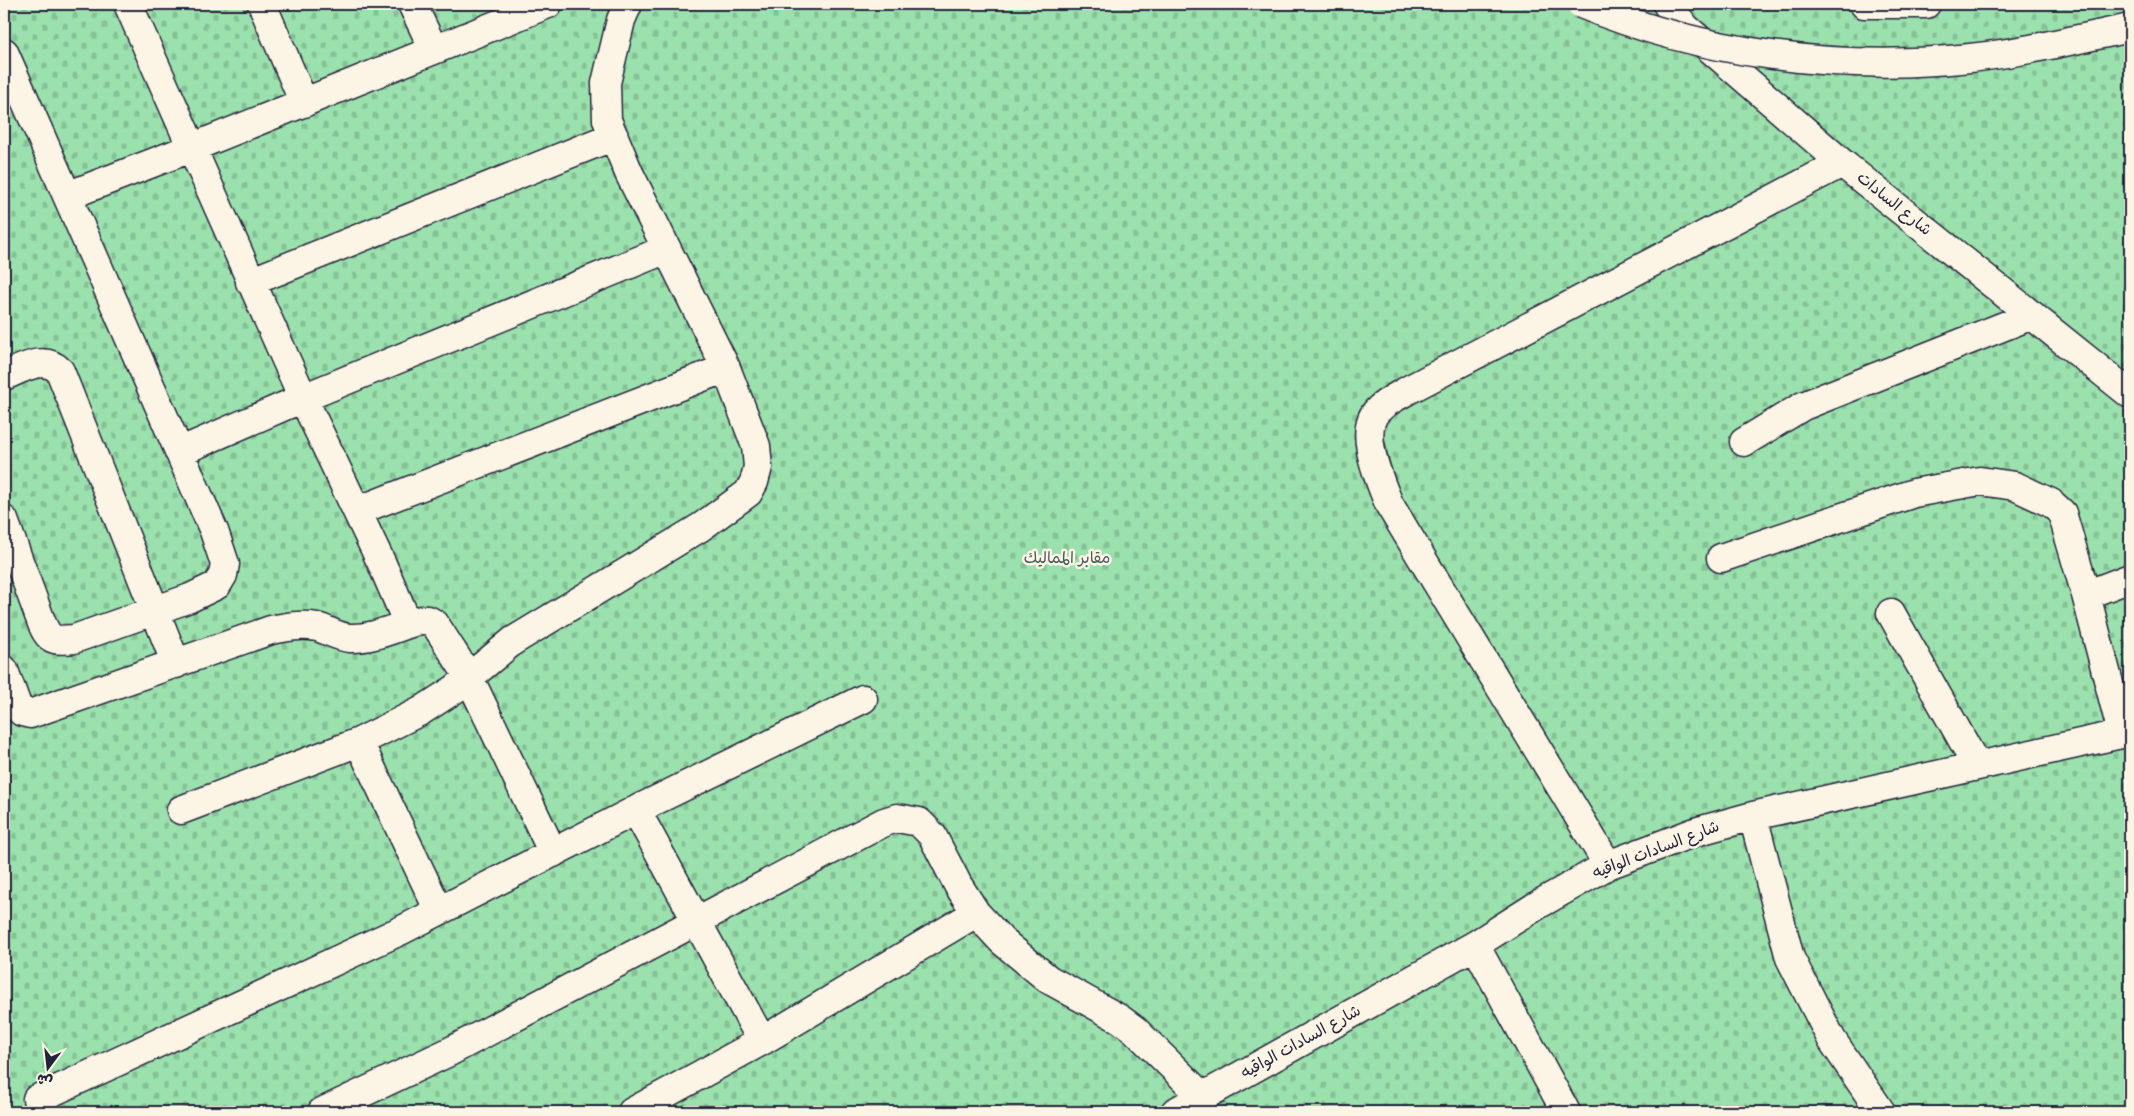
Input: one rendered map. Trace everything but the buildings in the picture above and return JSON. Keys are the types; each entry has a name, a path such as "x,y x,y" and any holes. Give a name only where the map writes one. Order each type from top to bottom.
{"main road":[{"path":"128,4 250,282 408,624"},
{"path":"262,4 304,102"},
{"path":"412,4 434,50"},
{"path":"181,810 359,742 420,711 455,689 513,641 701,527 748,493 754,482 758,467 756,446 726,368 629,173 607,120 606,83 621,20 628,4"},
{"path":"1581,4 1662,32 1724,47 1787,56 1850,61 1910,62 1970,58 2050,46 2130,28"},
{"name":"شارع السادات","path":"1667,4 1685,27 1842,163 2130,394"},
{"path":"1864,4 1926,4"},
{"path":"67,196 191,148 542,5"},
{"path":"4,52 214,531 225,564 224,575 217,586 190,598 154,609 74,639 59,640 51,638 46,634 4,520"},
{"path":"250,282 614,136"},
{"path":"1608,865 1389,504 1372,459 1369,430 1377,410 1408,390 1842,163"},
{"path":"179,452 303,398 667,249"},
{"path":"1744,442 1803,406 2032,315"},
{"path":"5,372 36,363 47,362 54,365 60,371 176,664"},
{"path":"357,511 726,368"},
{"path":"1721,558 1914,493 1980,481 2015,486 2051,504 2062,513 2126,733"},
{"path":"2086,595 2130,578"},
{"path":"1891,613 1977,766"},
{"path":"4,670 18,708 22,712 30,714 271,630 286,627 316,627 339,636 351,638 366,637 428,620 435,624 469,677 553,852"},
{"path":"37,1099 402,930 636,810 863,699"},
{"name":"شارع السادات الواقيه","path":"1175,1112 1475,945 1541,903 1608,865 1695,832 1754,816 2126,733"},
{"path":"359,742 439,911"},
{"path":"636,810 762,1041"},
{"path":"1754,816 1790,958 1832,1040 1881,1112"},
{"path":"322,1112 449,1052 884,822 898,818 919,822 932,835 958,885 976,913 1002,941 1048,979 1120,1019 1135,1030 1203,1097"},
{"path":"639,1111 762,1041 976,913"},
{"path":"1475,945 1566,1112"}],"green space":[{"name":"مقابر المماليك","path":"4,4 2130,4 2130,1112 4,1112"}]}
